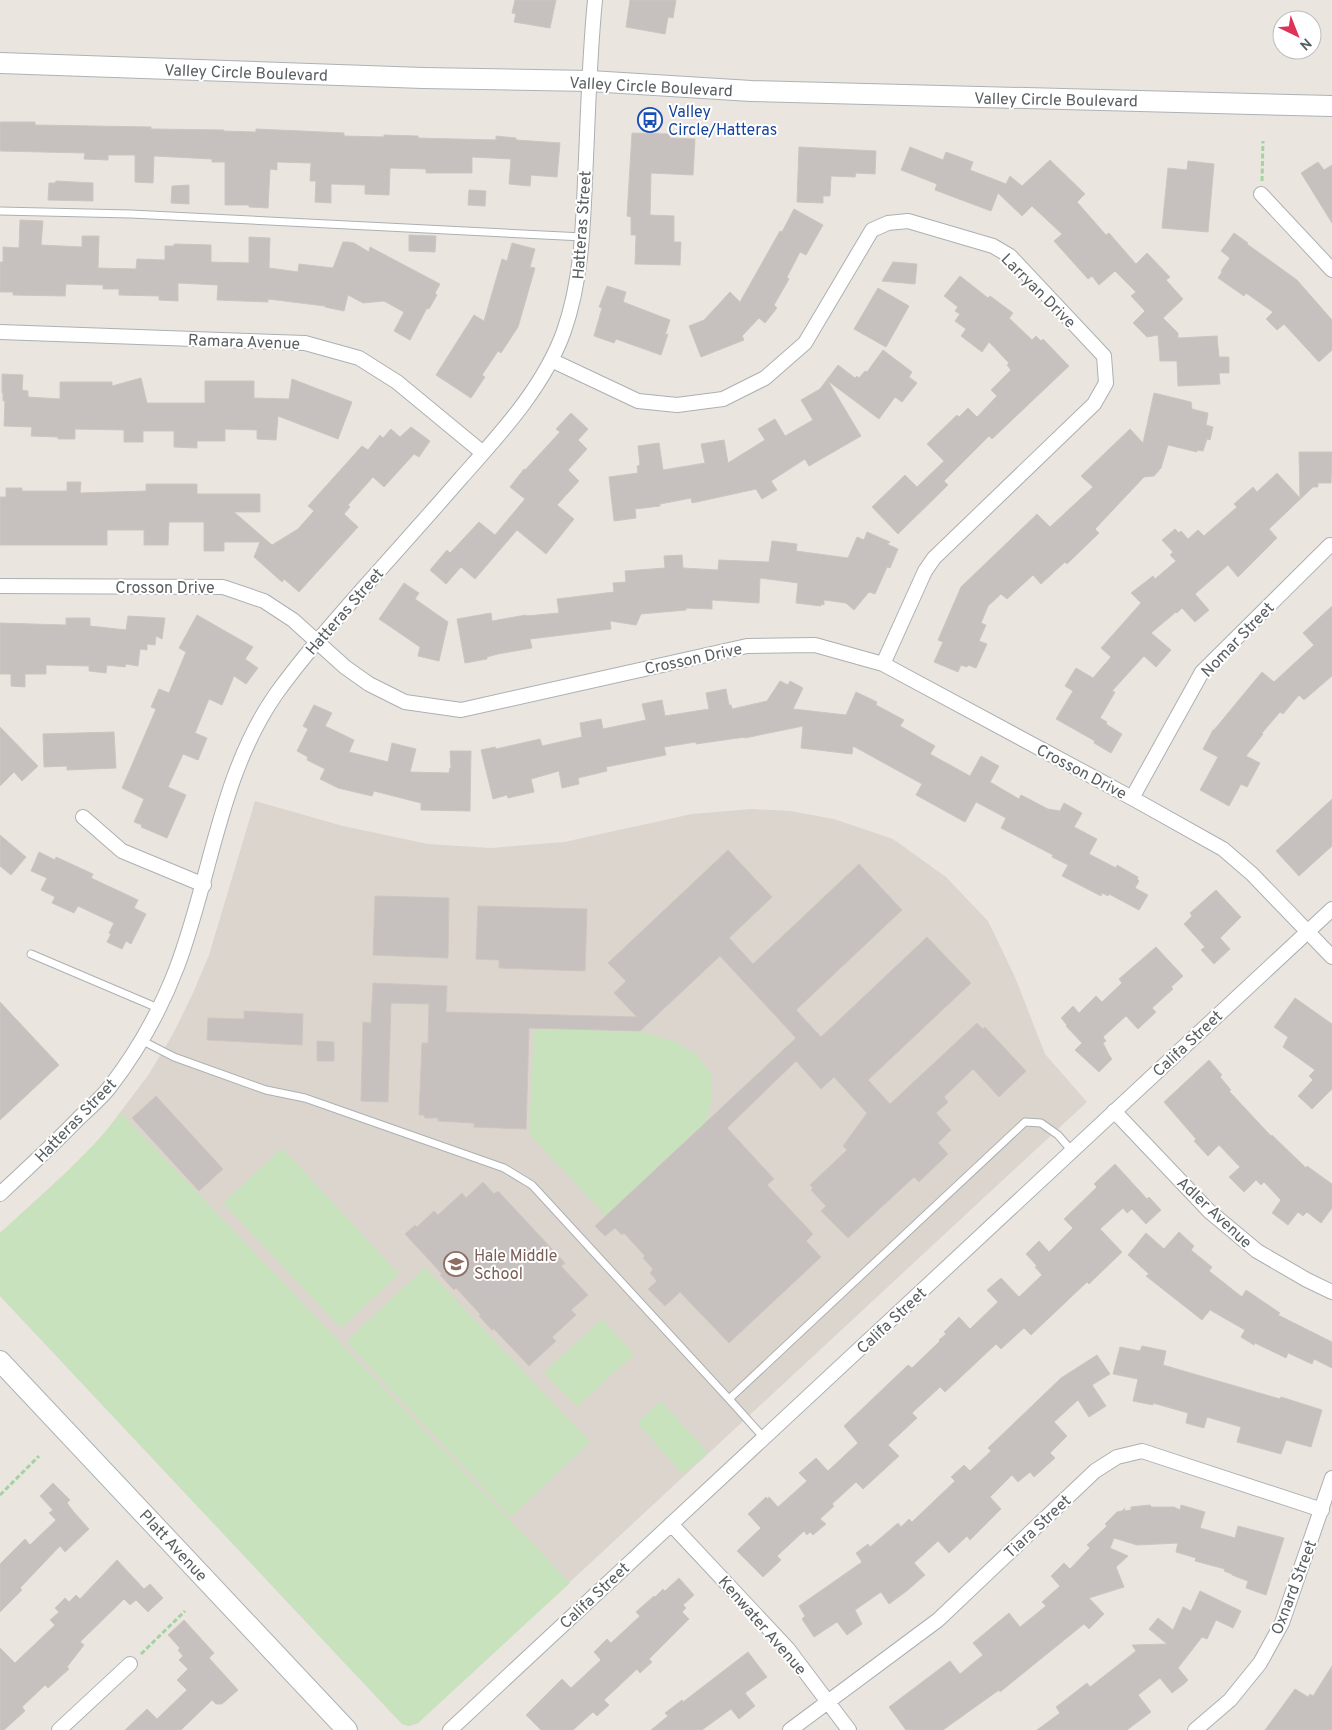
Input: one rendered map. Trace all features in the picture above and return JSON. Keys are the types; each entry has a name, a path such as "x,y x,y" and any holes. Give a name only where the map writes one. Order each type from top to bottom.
{"main road":[{"name":"Valley Circle Boulevard","path":"0,62 423,78 590,81 751,91 1332,106"},
{"name":"Platt Avenue","path":"0,1361 347,1730"}],"street":[{"name":"Hatteras Street","path":"0,1194 67,1131 108,1089 141,1040 177,968 244,750 274,697 318,641 483,453 527,399 551,360 564,332 577,287 583,237 591,41 595,0"},
{"path":"1261,194 1332,270"},
{"name":"Larryan Drive","path":"551,360 638,401 677,405 724,399 765,378 805,343 872,230 888,222 908,221 993,246 1010,256 1104,356 1106,383 1094,404 934,558 925,571 883,664"},
{"name":"Ramara Avenue","path":"0,332 305,343 359,358 397,382 483,453"},
{"name":"Nomar Street","path":"1132,798 1202,672 1330,545"},
{"name":"Crosson Drive","path":"0,586 223,587 264,601 293,620 345,667 369,684 405,702 461,710 747,646 815,645 883,664 1223,849 1252,874 1332,957"},
{"path":"82,816 122,851 204,885"},
{"name":"Califa Street","path":"450,1730 1332,909"},
{"name":"Adler Avenue","path":"1114,1111 1222,1223 1257,1251 1332,1292"},
{"name":"Tiara Street","path":"790,1730 938,1620 1095,1472 1117,1457 1142,1451 1322,1510"},
{"name":"Oxnard Street","path":"1195,1730 1230,1700 1260,1662 1282,1622 1332,1478"},
{"name":"Kenwater Avenue","path":"671,1524 773,1633 849,1730"},
{"path":"60,1730 130,1664"}],"lane":[{"path":"0,211 140,215 583,237"},
{"path":"31,954 158,1008"},
{"path":"141,1040 174,1057 229,1077 266,1090 305,1098 504,1168 532,1185 764,1438"},
{"path":"729,1399 1025,1122 1041,1123 1058,1135 1072,1151"}],"path":[{"path":"1262,161 1263,142"},
{"path":"0,1495 39,1456"},
{"path":"130,1664 185,1611"}],"shaded area":[{"name":"Hale Middle School","path":"255,801 343,826 428,844 490,848 564,842 692,814 752,809 790,811 834,819 893,839 946,877 988,921 1015,977 1045,1054 1087,1102 418,1723 409,1726 402,1724 0,1296 0,1233 100,1139 149,1074 173,1034 209,955"}],"green space":[{"path":"534,1029 640,1031 676,1042 697,1055 712,1076 712,1098 705,1124 606,1216 529,1134"},
{"path":"121,1113 570,1583 418,1723 409,1726 402,1724 0,1296 0,1233 78,1161"},
{"path":"282,1148 399,1274 341,1328 223,1203"},
{"path":"425,1267 590,1442 511,1517 346,1342"},
{"path":"602,1319 634,1354 577,1407 544,1372"},
{"path":"661,1401 708,1453 683,1474 637,1423"}],"building":[{"path":"515,0 556,0 550,28 514,22 516,14 512,13"},
{"path":"630,0 676,0 673,18 668,17 665,34 626,27"},
{"path":"0,122 35,122 35,125 151,127 151,129 256,132 256,129 344,133 344,136 384,137 384,135 496,140 496,136 516,138 516,140 560,143 557,177 531,175 530,186 509,184 511,159 472,157 472,173 426,173 426,169 390,168 389,195 365,194 365,185 331,184 331,203 315,202 316,181 310,181 311,163 277,162 277,170 270,169 268,208 249,207 249,205 225,205 225,162 212,162 212,159 154,156 153,183 135,182 135,155 108,155 108,160 84,159 85,153 0,151"},
{"path":"632,133 670,134 670,138 695,139 693,175 651,173 650,215 674,216 674,242 681,242 680,265 635,264 636,235 631,235 631,217 627,216"},
{"path":"799,147 876,151 875,174 856,173 855,177 831,176 830,196 823,196 823,203 797,202"},
{"path":"910,147 943,160 946,152 973,162 970,170 1006,184 1010,176 1022,186 1050,160 1085,194 1077,202 1106,235 1109,233 1136,264 1147,253 1170,277 1166,280 1183,299 1163,318 1178,333 1178,338 1217,336 1219,357 1229,357 1229,373 1219,373 1220,384 1178,386 1177,361 1160,361 1158,335 1147,337 1133,323 1145,311 1131,296 1136,292 1115,271 1099,285 1092,276 1088,279 1054,241 1062,234 1032,206 1022,216 998,193 991,211 935,190 937,184 901,170"},
{"path":"1188,161 1214,164 1208,232 1162,228 1168,168 1187,170"},
{"path":"1318,162 1324,170 1332,165 1332,223 1301,173"},
{"path":"56,181 93,183 93,201 48,200 49,183 55,183"},
{"path":"189,185 189,204 171,203 172,186"},
{"path":"469,190 486,191 485,206 468,205"},
{"path":"794,209 823,225 806,255 800,252 787,277 789,279 774,305 777,308 765,323 759,318 742,336 744,340 701,357 689,326 704,320 730,292 740,302"},
{"path":"20,220 43,221 41,245 82,247 82,236 99,236 98,268 136,269 137,259 165,260 165,246 174,246 174,244 211,245 211,262 249,263 249,237 270,238 269,268 298,272 299,264 333,268 343,242 348,242 354,243 369,252 370,247 440,284 435,293 437,295 429,309 427,308 410,340 394,331 404,312 384,301 363,303 348,295 344,311 325,306 268,299 268,302 217,300 218,285 178,283 178,301 159,300 159,296 119,295 119,289 103,289 103,285 66,284 65,296 13,295 13,292 0,292 0,262 3,262 3,247 19,248"},
{"path":"1234,233 1297,280 1332,320 1332,350 1319,362 1284,324 1277,330 1266,319 1273,312 1246,293 1244,296 1218,278 1230,258 1221,251"},
{"path":"409,235 436,236 435,252 409,251"},
{"path":"512,243 535,249 530,267 535,268 518,327 501,353 498,351 482,375 485,377 471,398 436,375 474,315 484,321 502,259 507,261"},
{"path":"893,262 917,264 915,284 882,281"},
{"path":"960,276 988,298 990,296 1013,313 1009,318 1032,340 1036,336 1041,341 1043,339 1069,366 992,439 989,436 944,481 948,485 898,534 872,507 905,475 917,487 944,461 927,444 957,415 959,417 968,408 977,417 997,396 991,390 1011,370 1007,365 1009,363 989,342 982,352 961,336 966,329 955,321 960,314 955,311 958,307 944,296"},
{"path":"607,286 626,292 623,302 670,320 665,335 668,334 661,355 616,339 614,343 594,336 602,308 599,307"},
{"path":"878,288 909,306 886,347 854,329"},
{"path":"883,350 912,372 909,377 917,383 902,402 895,397 879,419 828,381 861,436 809,466 805,459 771,481 777,490 762,499 756,489 692,503 691,498 660,504 660,506 635,509 636,518 614,521 609,477 638,473 637,466 640,465 638,446 659,443 663,470 705,463 701,444 724,440 728,463 765,440 758,429 775,419 785,436 813,420 801,400 820,389 838,365 855,378 857,376 859,378 865,371 867,372"},
{"path":"2,374 23,375 22,390 28,391 28,397 60,399 60,382 112,382 112,386 141,378 147,403 205,403 205,381 254,381 254,398 289,399 292,379 352,402 338,439 278,416 276,440 257,439 257,430 225,429 225,441 197,441 197,448 174,447 174,431 143,431 143,442 124,442 124,430 75,429 75,439 58,439 58,437 31,436 32,427 4,426 5,401 3,401 2,393"},
{"path":"1154,393 1191,402 1192,409 1208,413 1206,425 1213,427 1210,440 1207,439 1203,451 1197,450 1197,452 1168,445 1161,468 1154,476 1144,477 1095,529 1099,533 1067,564 1065,562 1041,584 1033,575 1007,599 1001,594 988,606 981,623 986,625 979,641 987,644 976,668 961,665 958,672 934,662 943,642 938,640 961,587 1037,514 1050,527 1093,487 1081,476 1130,429 1143,443"},
{"path":"571,413 588,429 578,440 587,449 568,470 579,481 557,505 574,519 546,554 517,530 475,579 461,567 446,584 430,570 447,550 450,553 479,522 495,535 525,499 510,487 524,469 560,432 556,429"},
{"path":"411,427 430,441 419,457 414,454 384,487 373,477 348,505 350,507 344,514 358,527 299,592 284,579 282,582 254,557 260,542 224,542 224,551 204,551 204,522 169,522 168,545 144,545 144,530 107,530 107,545 0,545 0,497 6,497 6,488 22,488 22,491 67,491 67,482 81,482 80,493 146,491 146,484 197,484 197,494 260,494 260,512 234,512 272,545 298,529 314,511 308,506 362,446 368,450 380,435 383,438 391,429 400,437"},
{"path":"1299,452 1332,452 1331,483 1318,483 1318,487 1313,487 1269,529 1277,538 1238,577 1228,565 1195,594 1209,610 1195,622 1182,608 1151,633 1171,650 1156,667 1144,656 1112,691 1115,692 1100,718 1122,734 1111,753 1094,743 1095,741 1056,719 1073,691 1065,686 1076,668 1093,678 1111,657 1101,648 1141,603 1131,593 1153,576 1155,579 1176,561 1170,555 1173,552 1162,540 1175,529 1179,533 1181,531 1188,539 1198,530 1204,536 1237,507 1234,504 1253,487 1257,492 1277,473 1300,498"},
{"path":"867,532 890,542 887,544 898,549 890,568 887,567 875,594 869,592 854,610 846,603 824,600 824,605 821,604 821,606 796,603 798,583 760,578 759,603 712,600 712,609 686,608 686,610 641,614 636,625 610,621 611,629 530,639 532,648 498,654 487,657 487,659 465,663 457,619 491,613 492,621 526,615 559,613 557,599 614,592 613,583 626,582 625,571 665,568 664,556 682,555 683,568 718,570 719,560 769,562 772,541 797,544 796,551 848,558 857,537 864,540"},
{"path":"404,583 419,593 415,599 448,622 439,661 418,656 420,647 379,619"},
{"path":"1332,606 1332,676 1304,700 1299,695 1283,714 1280,712 1262,733 1246,756 1260,763 1247,787 1241,784 1229,806 1200,790 1218,757 1203,749 1213,730 1262,672 1274,682 1314,645 1303,633"},
{"path":"197,615 253,647 245,659 258,668 246,684 234,676 222,705 209,699 195,733 207,738 198,760 183,754 168,787 186,795 167,838 134,822 144,799 122,788 156,709 151,707 159,689 169,693 186,652 179,648"},
{"path":"128,616 165,618 162,639 156,636 155,645 147,644 147,650 140,649 138,666 126,664 125,667 107,665 106,673 89,671 89,666 46,665 46,674 25,674 25,687 11,686 11,674 0,674 0,623 66,625 66,618 90,618 90,626 126,630"},
{"path":"780,681 788,685 790,681 803,688 793,709 846,715 856,692 877,702 876,705 904,720 900,726 935,746 930,754 970,776 981,756 999,766 990,782 1019,799 1021,795 1048,809 1060,811 1064,803 1082,813 1074,827 1097,839 1089,854 1116,868 1117,865 1138,877 1139,881 1135,888 1148,895 1139,910 1109,894 1108,896 1102,893 1101,896 1062,876 1068,865 1052,857 1053,855 1001,828 1006,818 976,802 965,822 916,795 922,784 853,746 852,754 801,748 803,726 745,738 664,747 666,755 606,767 607,771 578,778 579,784 562,788 559,771 531,779 534,792 508,798 507,795 493,799 481,750 495,747 496,749 540,739 542,746 582,737 580,723 601,719 603,729 646,720 642,704 662,700 665,716 709,709 706,693 726,689 729,705 731,705 732,709 767,701"},
{"path":"314,705 332,713 325,726 354,740 349,752 388,762 392,743 416,749 410,772 449,773 451,768 450,751 471,751 470,811 421,810 421,803 374,791 372,796 338,788 320,779 325,769 307,760 308,757 297,751 308,729 303,726"},
{"path":"0,727 38,766 22,781 14,772 0,786"},
{"path":"114,732 116,768 67,770 67,766 44,767 43,734"},
{"path":"1332,799 1332,846 1299,876 1276,851"},
{"path":"0,835 26,857 11,875 0,866"},
{"path":"728,850 772,897 729,938 753,964 859,864 902,910 796,1010 821,1037 927,937 971,983 868,1080 890,1104 977,1023 983,1029 985,1027 1026,1071 999,1097 973,1069 944,1097 948,1102 936,1113 951,1130 938,1143 948,1154 919,1182 914,1177 848,1238 821,1211 826,1206 811,1190 813,1188 810,1185 847,1150 843,1146 867,1113 834,1077 821,1089 796,1061 727,1128 774,1179 767,1185 813,1234 806,1241 821,1257 729,1343 680,1292 665,1306 648,1289 657,1281 650,1273 653,1269 643,1258 645,1256 624,1233 622,1235 615,1228 605,1236 595,1226 796,1038 720,956 640,1031 529,1028 526,1129 474,1127 474,1123 438,1121 438,1118 425,1118 424,1115 419,1115 422,1043 428,1043 429,1004 391,1003 388,1102 361,1101 363,1022 371,1023 373,983 447,986 446,1012 637,1017 614,993 626,981 608,963"},
{"path":"39,852 55,860 56,857 93,874 91,878 138,900 134,908 146,914 131,944 126,941 122,949 107,942 114,923 78,906 74,913 52,903 55,897 41,890 47,878 31,871"},
{"path":"1216,890 1241,917 1220,938 1230,949 1214,964 1201,950 1205,947 1184,924 1192,916 1190,913"},
{"path":"375,896 449,898 448,958 373,955"},
{"path":"478,906 587,909 585,971 499,968 499,960 476,959"},
{"path":"1156,947 1183,976 1171,987 1173,989 1152,1008 1156,1012 1138,1029 1126,1016 1103,1037 1106,1041 1103,1043 1112,1059 1099,1072 1075,1050 1082,1043 1061,1018 1073,1006 1079,1013 1096,996 1102,1002 1122,983 1119,979"},
{"path":"1295,998 1332,1024 1332,1089 1312,1109 1298,1096 1313,1080 1309,1076 1315,1070 1283,1047 1288,1037 1274,1027"},
{"path":"0,1002 59,1065 0,1120"},
{"path":"244,1011 303,1014 302,1045 207,1040 208,1018 244,1019"},
{"path":"317,1041 334,1042 334,1061 317,1061"},
{"path":"1209,1060 1222,1075 1220,1077 1231,1090 1229,1091 1271,1136 1306,1168 1307,1166 1332,1184 1332,1208 1321,1223 1307,1212 1303,1216 1298,1212 1288,1225 1272,1213 1281,1200 1264,1182 1261,1185 1256,1180 1244,1192 1229,1177 1240,1167 1219,1145 1208,1156 1164,1102"},
{"path":"156,1096 223,1169 199,1191 132,1118"},
{"path":"1115,1164 1147,1199 1149,1197 1161,1210 1146,1224 1132,1209 1127,1213 1123,1208 1100,1229 1122,1252 1031,1335 1024,1328 1001,1349 996,1344 945,1392 940,1387 912,1413 917,1418 888,1445 899,1456 863,1489 856,1482 832,1504 834,1506 820,1519 826,1524 813,1535 810,1532 807,1535 804,1531 777,1556 781,1560 763,1577 737,1551 761,1528 748,1514 766,1497 768,1499 769,1497 778,1507 807,1481 799,1473 816,1458 828,1471 858,1443 844,1426 908,1365 912,1368 940,1341 946,1334 944,1332 959,1317 970,1329 998,1302 987,1290 1001,1278 1019,1297 1042,1275 1026,1254 1039,1241 1049,1252 1073,1228 1064,1219 1097,1187 1094,1184"},
{"path":"483,1182 494,1194 498,1191 565,1263 561,1266 588,1295 571,1310 576,1315 552,1337 556,1341 529,1366 494,1329 492,1330 456,1288 454,1290 440,1275 442,1274 405,1234 415,1225 417,1227 434,1211 438,1215 462,1193 466,1198"},
{"path":"1179,1232 1194,1246 1191,1250 1212,1267 1209,1271 1242,1297 1246,1290 1280,1313 1278,1315 1332,1342 1332,1368 1314,1359 1312,1364 1288,1353 1286,1358 1255,1343 1254,1345 1241,1337 1245,1330 1210,1310 1202,1320 1146,1276 1149,1274 1128,1255 1146,1233 1164,1249"},
{"path":"1142,1346 1166,1351 1163,1365 1322,1410 1311,1447 1286,1440 1281,1454 1237,1442 1241,1427 1207,1417 1204,1428 1186,1423 1188,1413 1153,1403 1153,1405 1133,1401 1138,1379 1113,1374 1120,1347 1140,1351"},
{"path":"1097,1355 1110,1374 1092,1385 1106,1406 1089,1417 1078,1400 1054,1422 1067,1436 1050,1453 1055,1458 1034,1477 1030,1472 1018,1482 1012,1475 990,1497 1001,1509 970,1540 967,1536 949,1553 938,1541 914,1563 925,1575 908,1590 889,1604 881,1592 855,1610 862,1624 847,1635 837,1622 814,1637 802,1619 805,1616 799,1606 862,1562 856,1553 868,1544 870,1547 898,1523 901,1527 909,1519 912,1522 955,1481 951,1477 964,1465 970,1471 991,1451 988,1448 1061,1378"},
{"path":"53,1483 70,1500 67,1503 89,1529 65,1552 60,1546 0,1612 0,1564 25,1539 30,1545 56,1520 49,1513 53,1510 40,1496"},
{"path":"1150,1505 1151,1507 1174,1507 1180,1510 1181,1505 1205,1512 1200,1528 1235,1538 1238,1526 1284,1538 1266,1595 1246,1588 1248,1581 1224,1571 1225,1569 1195,1561 1196,1558 1176,1552 1178,1543 1137,1545 1114,1538 1110,1548 1128,1556 1116,1567 1124,1587 1089,1598 1104,1614 1089,1629 1084,1624 1000,1692 999,1690 943,1730 906,1730 889,1707 950,1661 960,1674 983,1655 973,1643 1009,1613 1020,1627 1046,1606 1042,1602 1060,1586 1051,1576 1064,1563 1070,1569 1090,1548 1087,1545 1107,1526 1105,1524 1117,1512 1125,1508 1124,1511 1131,1510 1131,1507"},
{"path":"117,1560 144,1589 150,1584 163,1598 148,1612 136,1600 130,1605 124,1599 80,1642 84,1645 67,1667 69,1669 48,1688 45,1685 22,1707 25,1711 4,1730 0,1730 0,1648 15,1663 55,1625 50,1620 59,1612 55,1608 65,1598 69,1602 76,1595 80,1599"},
{"path":"679,1578 694,1595 683,1605 686,1608 682,1612 689,1619 649,1659 652,1662 640,1673 637,1669 604,1700 609,1705 597,1716 593,1712 573,1730 541,1730 526,1715 562,1679 571,1688 601,1660 594,1652 607,1639 611,1643 640,1616 636,1612 663,1589 665,1591"},
{"path":"1200,1591 1241,1611 1233,1628 1216,1620 1207,1639 1202,1637 1178,1668 1188,1680 1184,1684 1172,1693 1160,1678 1138,1695 1151,1712 1127,1730 1037,1730 1060,1713 1056,1707 1087,1683 1090,1687 1136,1651 1132,1645 1167,1644 1149,1629 1158,1618 1173,1630 1183,1607 1191,1611"},
{"path":"184,1620 214,1653 209,1658 238,1690 222,1704 216,1704 212,1700 181,1730 125,1730 147,1709 157,1719 187,1690 177,1680 188,1669 179,1660 183,1656 178,1650 180,1648 168,1635"},
{"path":"748,1652 767,1677 745,1693 755,1706 739,1719 731,1709 702,1730 651,1730 668,1716 665,1713 682,1700 683,1702"},
{"path":"1332,1666 1332,1730 1265,1730 1295,1689 1308,1697 1310,1694 1313,1696"}],"place":[{"name":"Valley Circle/Hatteras","path":"650,120"},
{"name":"Hale Middle School","path":"456,1264"}]}
